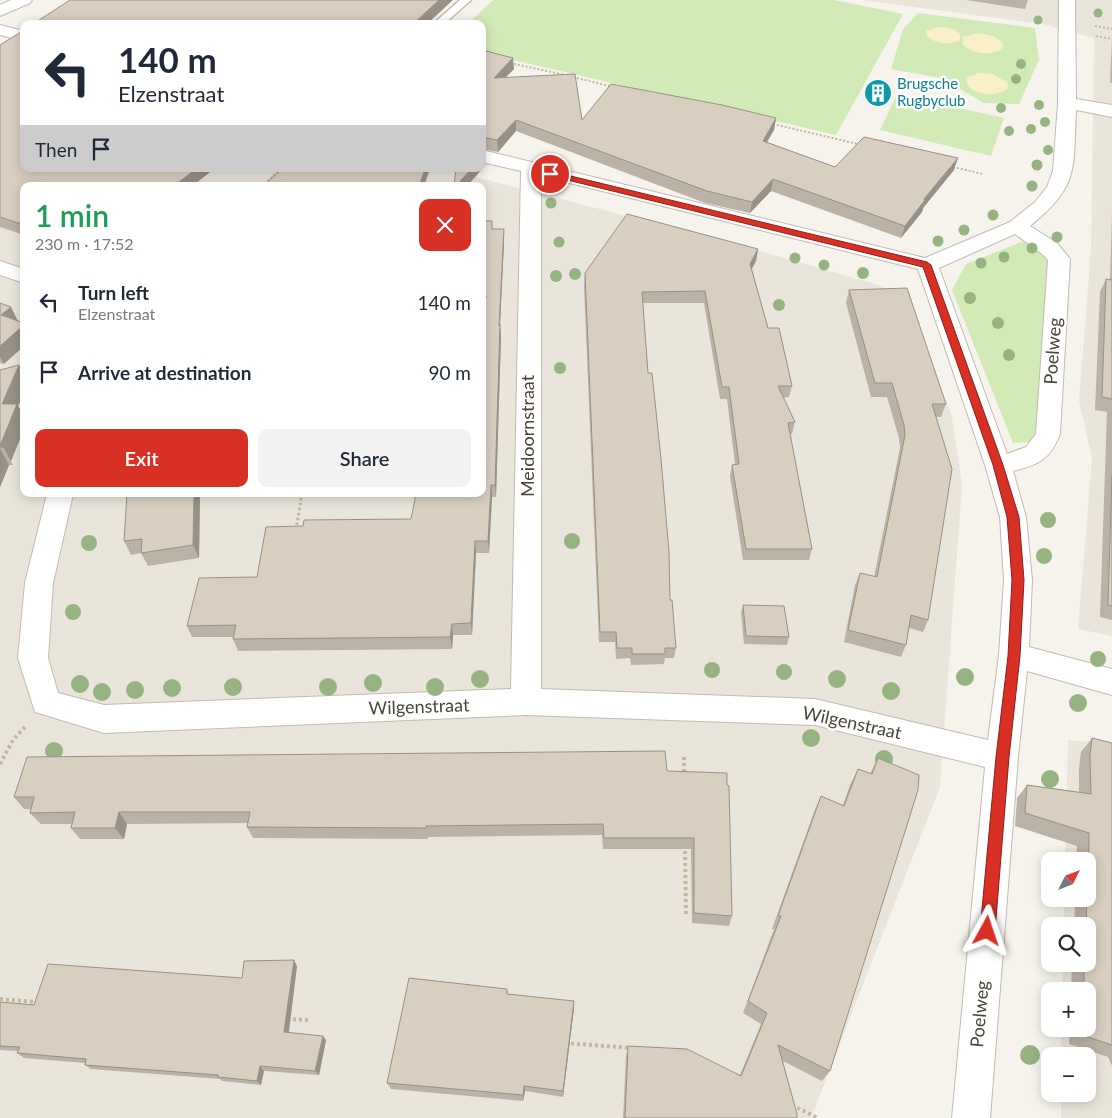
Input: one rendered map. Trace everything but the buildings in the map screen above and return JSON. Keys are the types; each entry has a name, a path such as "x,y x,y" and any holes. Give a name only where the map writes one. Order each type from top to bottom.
{"street":[{"path":"0,11 24,0"},
{"path":"486,157 927,265 1017,226 1042,206 1057,188 1063,171 1067,103 1067,0"},
{"path":"0,30 20,35"},
{"path":"1067,103 1112,111"},
{"name":"Meidoornstraat","path":"526,702 531,169"},
{"name":"Poelweg","path":"998,465 1029,457 1044,447 1048,434 1059,259 1049,248 1017,226"},
{"name":"Poelweg","path":"927,265 998,465 1013,517 1018,580 1014,656 1002,757 971,1118"},
{"path":"0,268 20,275"},
{"path":"46,703 33,658 39,583 59,497"},
{"path":"1014,656 1112,682"},
{"name":"Wilgenstraat","path":"46,703 104,719 526,702 816,712 1002,757"}],"lane":[{"path":"443,20 466,0"}],"path":[{"path":"502,61 618,88"},
{"path":"773,124 869,146"},
{"path":"945,165 983,174"},
{"path":"266,182 277,172"},
{"path":"302,497 296,530 305,530"},
{"path":"0,764 13,740 46,703"},
{"path":"684,757 684,777"},
{"path":"685,837 686,917"},
{"path":"0,999 39,1003"},
{"path":"280,1019 308,1020"},
{"path":"560,1043 639,1048"},
{"path":"784,1100 818,1118"}],"shaded area":[{"path":"861,0 1112,0 1112,636 1078,629 1092,458 1079,401 1091,250 1094,38 1043,24"},
{"path":"0,52 20,150 20,172 457,172 750,248 878,285 908,300 952,417 962,485 940,787 811,1118 0,1118"},
{"path":"1068,740 1112,744 1112,1118 1061,1118 1061,1102 1096,1102 1096,1047 1061,1047 1061,1037 1096,1037 1096,982 1062,982 1063,972 1096,972 1096,917 1064,917 1064,908 1096,908 1096,852 1065,852"}],"green space":[{"path":"493,0 834,0 903,14 836,135 486,54 486,20 472,20"},
{"path":"918,13 1035,28 1039,60 1019,104 984,103 941,78 891,69 903,29"},
{"path":"897,94 1004,118 991,156 880,130"},
{"path":"1021,242 1030,242 1050,261 1035,442 1013,443 952,290 966,264"}],"sand":[{"path":"938,27 956,30 960,34 960,40 952,43 943,43 927,36 926,31"},
{"path":"979,33 993,36 1002,42 1003,48 993,53 982,53 971,50 962,44 963,37"},
{"path":"978,73 992,74 1007,82 1008,88 991,94 984,94 972,89 966,80 968,77"}],"place":[{"name":"Brugsche Rugbyclub","path":"878,93"}],"route":[{"path":"550,174 927,265 998,465 1013,517 1018,580 1014,656 1002,757 987,931"}]}
